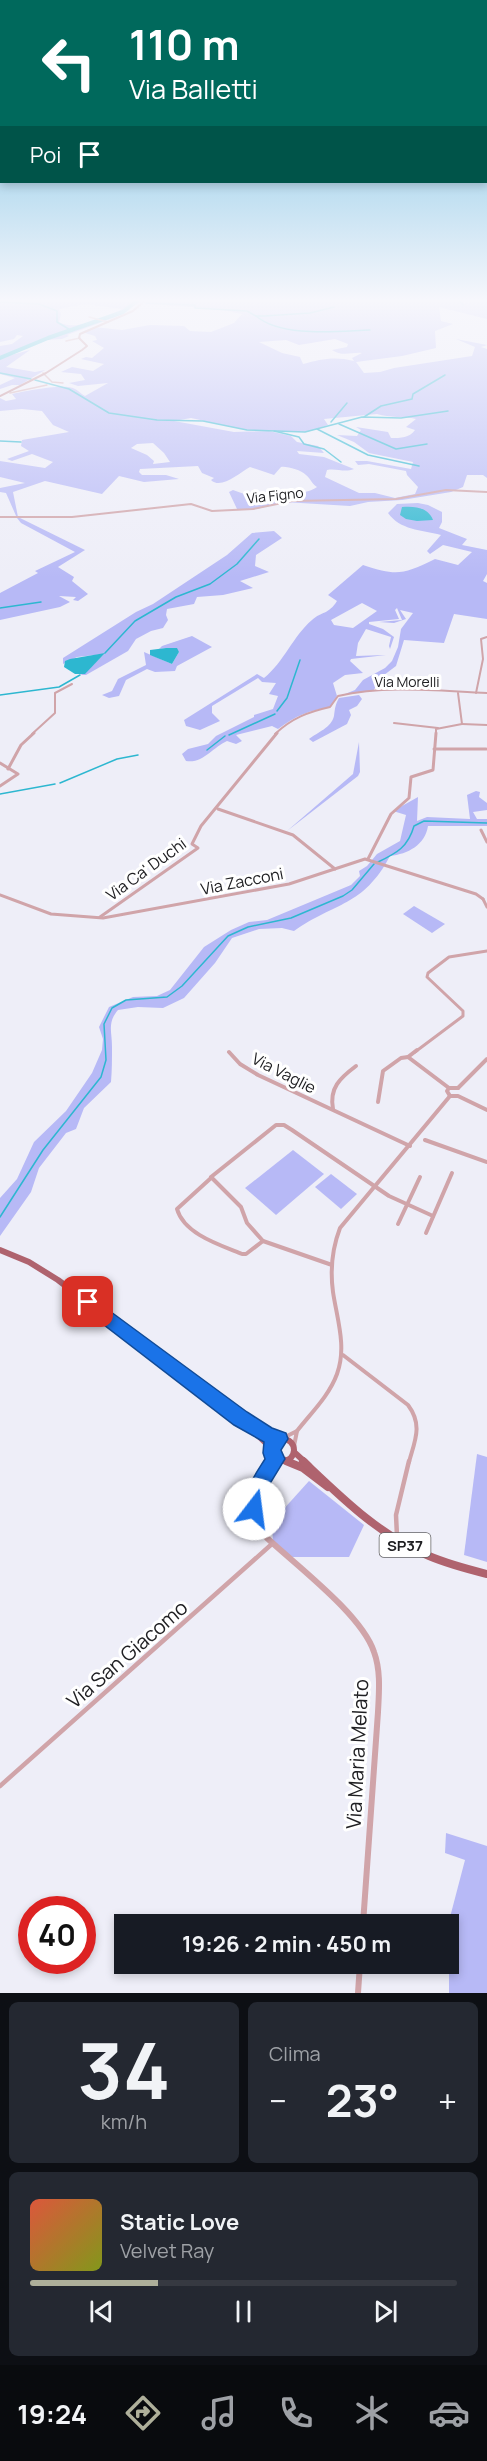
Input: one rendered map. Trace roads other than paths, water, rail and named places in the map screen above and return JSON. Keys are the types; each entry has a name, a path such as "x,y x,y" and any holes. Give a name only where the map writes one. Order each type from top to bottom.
{"main road":[{"path":"0,396 10,393"},
{"path":"0,1250 29,1262 58,1280 241,1419 267,1435 290,1441 294,1449 291,1458 280,1460"},
{"path":"241,1419 280,1460 303,1468 335,1491"},
{"path":"272,1449 274,1443 281,1439"},
{"name":"SP37","path":"294,1449 335,1491 398,1540 434,1558 487,1574"}],"street":[{"path":"10,393 14,392"},
{"name":"Via Figno","path":"0,516 72,517 191,504 212,511 253,509 292,501 396,499 446,490 487,492"},
{"path":"476,693 485,637"},
{"path":"8,769 21,745 55,713 55,693 72,684"},
{"name":"Via Morelli","path":"217,809 262,748 282,728 311,711 330,707 338,696 391,690 487,693"},
{"path":"458,693 462,724"},
{"path":"394,723 438,728 462,724 487,725"},
{"path":"438,728 433,770 431,773 411,777 409,798 393,811 369,859 476,894 483,899 487,907"},
{"path":"434,749 486,749"},
{"path":"0,763 18,775 0,786"},
{"path":"217,809 293,836 335,869"},
{"name":"Via Ca' Duchi","path":"99,918 198,848 192,844 197,828 217,809"},
{"path":"481,830 487,842"},
{"name":"Via Zacconi","path":"0,896 47,914 99,918 289,884 369,859"},
{"path":"483,899 487,896"},
{"path":"378,1102 383,1071 401,1058 408,1057 463,1016 463,1011 427,977 428,973 449,957 487,951"},
{"name":"Via Vaglie","path":"229,1052 248,1070 410,1146"},
{"path":"408,1057 449,1088 458,1088 487,1059"},
{"name":"Via Vaglie","path":"333,1109 330,1096 332,1089 356,1066"},
{"path":"449,1088 450,1096"},
{"path":"458,1088 461,1092 458,1096"},
{"path":"450,1096 458,1096 487,1110"},
{"path":"281,1439 297,1431 333,1384 342,1355 332,1265 340,1228 450,1096"},
{"path":"263,1241 246,1254 242,1254 200,1235 178,1215 177,1209 217,1170 279,1124 292,1130 407,1206 433,1216"},
{"path":"425,1140 487,1162"},
{"path":"426,1233 452,1173"},
{"path":"398,1224 420,1177"},
{"path":"211,1178 241,1207 247,1223 263,1241 332,1265"},
{"path":"342,1355 418,1414 417,1430 396,1515 395,1527 398,1540"},
{"path":"294,1449 297,1431"},
{"name":"Via Maria Melato","path":"280,1460 258,1487 254,1504 258,1525 273,1544 356,1620 375,1654 378,1676 378,1712 364,1914"},
{"name":"Via San Giacomo","path":"0,1786 273,1544"},
{"path":"358,1993 359,1974"}],"waterway":[{"path":"74,392 109,413 157,420 203,421 247,430 305,432 362,417 401,418 448,411"},
{"path":"364,417 381,406 412,399 416,392"},
{"path":"331,422 347,403"},
{"path":"339,424 396,449 427,444"},
{"path":"317,429 368,455 419,466"},
{"path":"274,431 299,437 304,444 324,449 341,462"},
{"path":"0,441 21,442"},
{"path":"105,653 135,621 176,597 210,584 237,564 259,539"},
{"path":"0,608 41,602"},
{"path":"277,711 287,698 300,660"},
{"path":"0,695 59,687 80,675"},
{"path":"229,735 275,714"},
{"path":"207,750 225,736"},
{"path":"60,783 117,759 138,755"},
{"path":"0,794 55,784"},
{"path":"378,862 401,848 409,839 414,826 424,821 487,823"},
{"path":"0,1217 43,1150 101,1077 106,1060 104,1024 112,1008 126,1000 167,997 182,986 228,936 248,927 291,918 343,896 352,890 374,864"}]}
